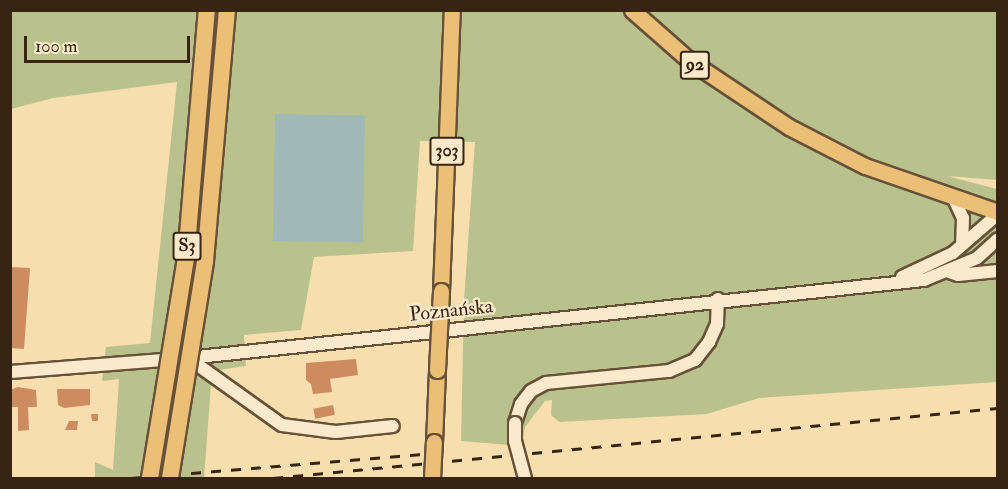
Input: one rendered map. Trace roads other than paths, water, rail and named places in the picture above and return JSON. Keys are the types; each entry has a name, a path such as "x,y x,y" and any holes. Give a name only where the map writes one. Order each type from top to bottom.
{"highway":[{"name":"S3","path":"150,478 186,258 207,10"},
{"name":"S3","path":"170,478 205,261 227,10"}],"main road":[{"name":"303","path":"432,478 452,10"},
{"name":"92","path":"632,10 690,61 789,127 865,166 998,213"}],"street":[{"path":"954,199 963,218 962,245"},
{"name":"Poznańska","path":"896,280 945,258 998,213"},
{"name":"Poznańska","path":"10,372 188,358 896,280 924,280 949,272 977,258 998,239"},
{"name":"Poznańska","path":"949,272 958,275 998,271"},
{"path":"525,478 515,441 515,423 521,404 531,391 546,383 669,371 695,360 709,342 717,324 718,299"},
{"path":"188,358 282,425 336,432 393,426"}],"water":[{"path":"275,114 365,116 363,243 273,241"}],"railway":[{"path":"273,478 998,408"},
{"path":"131,478 450,452"}]}
